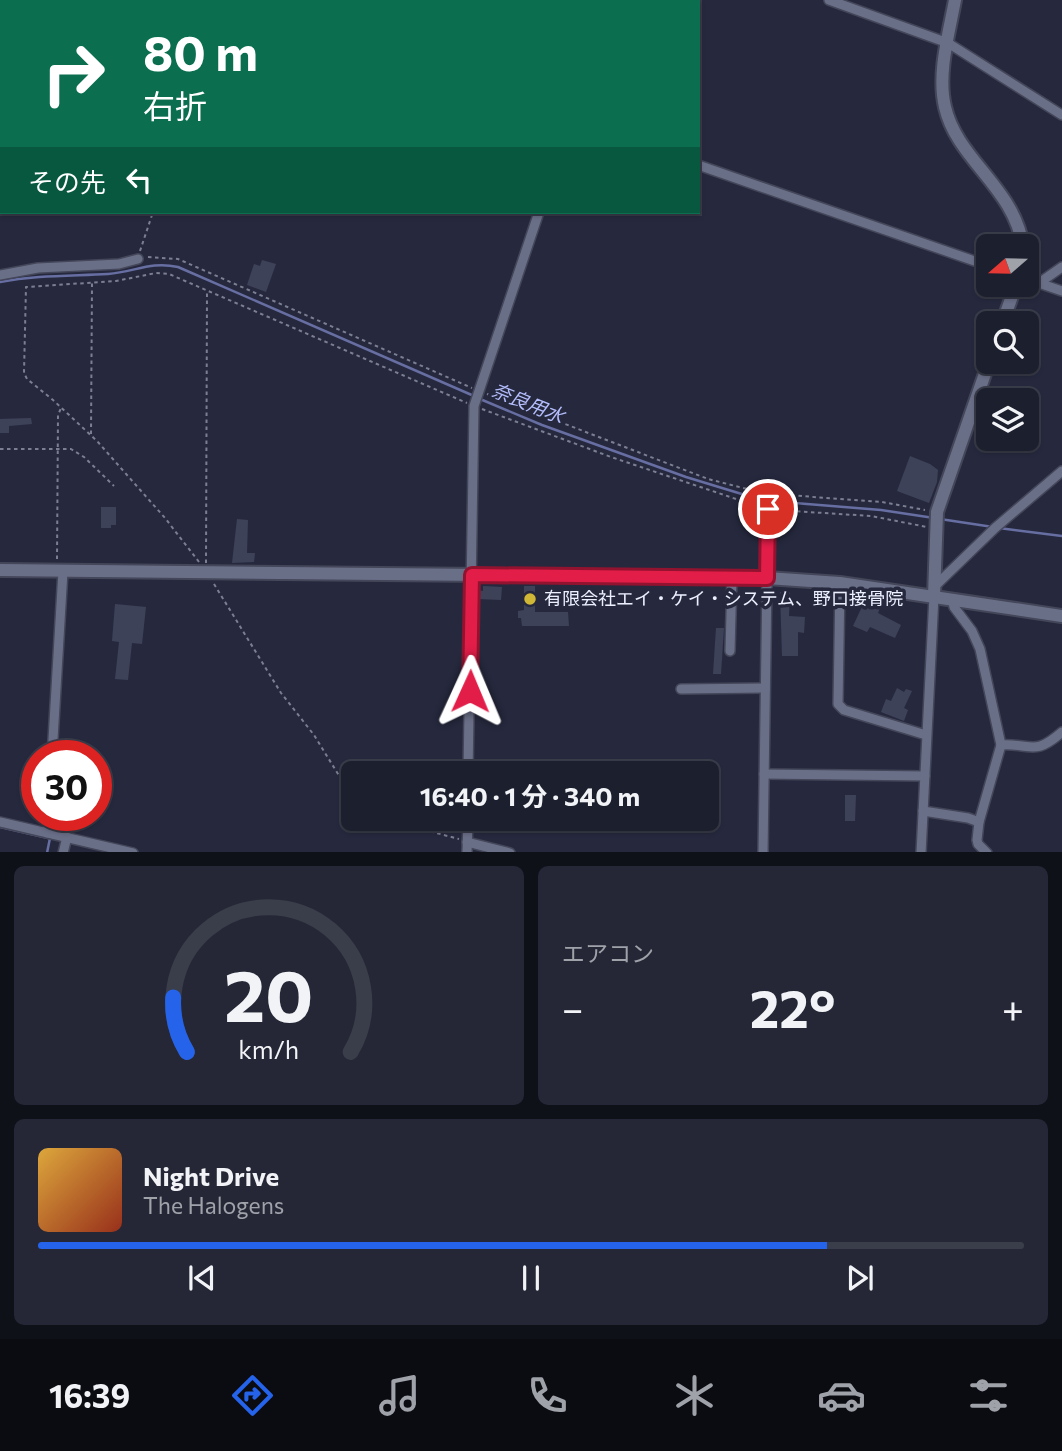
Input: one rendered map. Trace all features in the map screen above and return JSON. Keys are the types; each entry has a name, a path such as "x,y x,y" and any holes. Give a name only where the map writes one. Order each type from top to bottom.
{"street":[{"path":"829,0 948,43 1062,115"},
{"path":"955,0 942,92 949,121 1014,212 1021,234"},
{"path":"700,166 976,261"},
{"path":"468,761 474,406 538,214"},
{"path":"0,275 38,268 119,264 138,259"},
{"path":"1040,282 1062,267"},
{"path":"1040,283 1062,291"},
{"path":"922,852 936,519 985,374"},
{"path":"933,591 995,528 1062,471"},
{"path":"763,852 768,509"},
{"path":"0,570 767,578 933,591 952,599 1062,616"},
{"path":"53,740 60,571"},
{"path":"730,652 732,577"},
{"path":"841,583 838,704 844,710 926,736"},
{"path":"952,599 980,649 1001,745 979,822 978,844 987,852"},
{"path":"681,689 765,688"},
{"path":"1001,745 1029,749 1041,747 1062,732"},
{"path":"764,774 925,776"},
{"path":"923,811 979,822"},
{"path":"0,822 126,852"},
{"path":"467,831 467,852"},
{"path":"63,852 67,837"},
{"path":"467,842 510,852"}],"path":[{"path":"152,214 138,259 178,258 478,390 708,479 787,495 882,502 936,519"},
{"path":"341,779 314,735 281,693 206,572 165,518 91,435 27,379 24,373 26,287 116,281 156,273 169,274 474,406 611,457 768,509 936,519"},
{"path":"91,435 92,283"},
{"path":"206,572 207,291"},
{"path":"60,571 58,415 61,407"},
{"path":"0,449 71,449 84,457 114,486"},
{"path":"427,831 467,842"}],"building":[{"path":"262,260 276,264 266,292 247,285 254,264 260,266"},
{"path":"31,418 32,424 9,426 9,433 0,433 0,419"},
{"path":"910,456 938,470 937,482 929,503 897,491"},
{"path":"101,507 116,507 116,525 101,528"},
{"path":"237,519 248,520 247,553 255,553 254,562 232,563"},
{"path":"483,586 502,587 501,600 478,599 478,590 483,591"},
{"name":"有限会社エイ・ケイ・システム、野口接骨院","path":"524,586 535,586 535,612 568,612 569,626 522,626 518,611 524,610"},
{"path":"780,592 790,592 789,616 805,617 804,633 798,632 798,656 782,656"},
{"path":"867,596 882,603 878,613 901,625 895,638 870,627 867,632 853,626"},
{"path":"115,604 146,607 142,644 132,643 128,680 115,679 119,642 112,641"},
{"path":"716,628 724,628 721,674 713,674"},
{"path":"897,688 904,692 906,689 912,691 904,708 908,710 904,721 881,712 886,699 891,701"},
{"path":"845,795 856,795 855,821 845,821"}],"waterway":[{"name":"奈良用水","path":"0,282 118,273 159,265 178,267 474,396"},
{"name":"奈良用水","path":"480,399 542,425 686,477 745,495 770,501 881,510 934,518"},
{"name":"奈良用水","path":"940,519 993,527"},
{"name":"奈良用水","path":"999,528 1062,536"},
{"path":"0,827 48,838"},
{"path":"47,852 50,838"}],"place":[{"name":"有限会社エイ・ケイ・システム、野口接骨院","path":"530,599"}],"route":[{"path":"470,691 472,575 767,578 768,509"}]}
